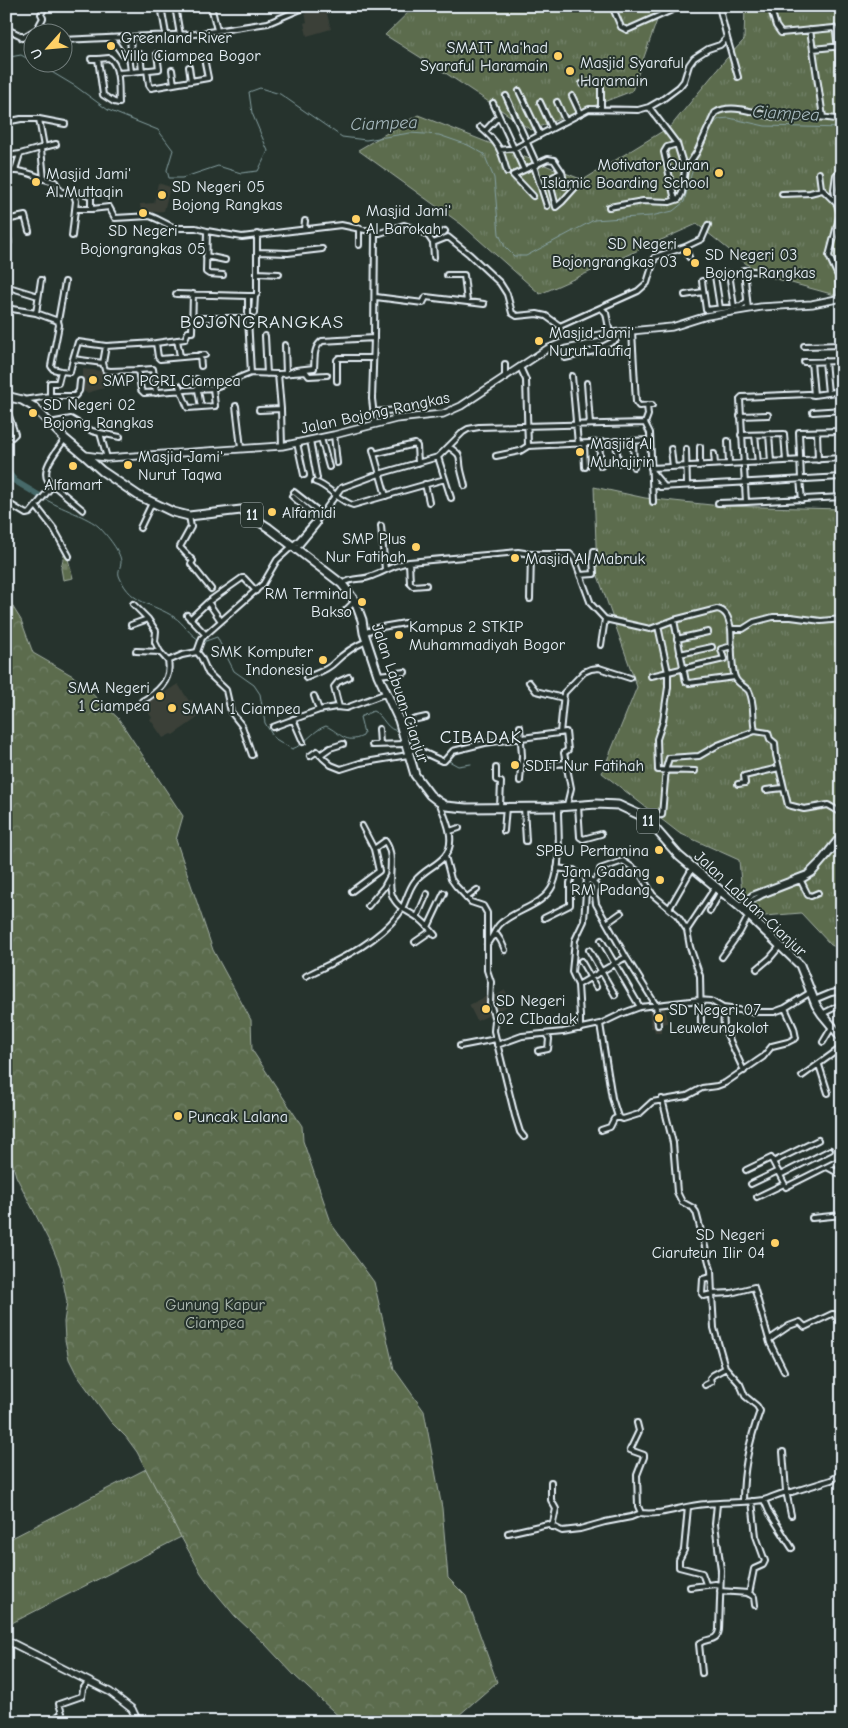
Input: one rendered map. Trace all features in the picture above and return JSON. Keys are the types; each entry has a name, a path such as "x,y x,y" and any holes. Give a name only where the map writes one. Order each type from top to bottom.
{"highway":[{"name":"11","path":"8,396 22,400"},
{"name":"Jalan Labuan-Cianjur","path":"22,400 34,408 64,439 84,456 121,485 152,503 173,512 189,516 241,510 263,523 342,584 355,601 378,675 399,720 406,750 415,775 430,795 446,806 455,807 618,805 646,818 667,843 719,888 800,965 814,1000 822,1014 842,1038"}],"main road":[{"name":"Jalan Bojong Rangkas","path":"84,456 107,458 282,446 334,435 396,418 414,418 449,412 505,378 547,349 564,342 617,332 672,327 707,316 748,309 776,305 812,304 841,298"},
{"path":"6,1640 110,1692 132,1709 138,1722"}],"street":[{"path":"41,22 44,18 41,14 46,6"},
{"path":"161,6 166,34"},
{"path":"211,6 217,30"},
{"path":"72,40 130,38 166,34 180,35 268,23 308,6"},
{"path":"612,6 621,27 627,30 681,6"},
{"path":"692,6 699,6"},
{"path":"719,6 738,77"},
{"path":"770,6 776,26 781,33 834,28 840,47 841,79"},
{"path":"176,12 180,35"},
{"path":"6,30 12,31 22,38"},
{"path":"810,30 823,117"},
{"path":"111,38 123,55 129,55"},
{"path":"130,38 131,52 129,55 132,72"},
{"path":"500,150 514,148 589,109 638,110 649,106 663,99 684,82 689,65 694,58 708,49 720,45 727,38"},
{"path":"813,50 840,47"},
{"path":"140,54 150,87 208,78 205,63"},
{"path":"117,73 159,69 157,54"},
{"path":"91,59 110,58 112,59 117,73 119,103 103,95 98,59"},
{"path":"189,66 191,81"},
{"path":"172,70 174,84"},
{"path":"582,84 597,81 600,83 601,108"},
{"path":"519,91 540,135"},
{"path":"506,96 536,165 547,206"},
{"path":"572,96 580,113"},
{"path":"540,102 552,128"},
{"path":"557,102 565,120"},
{"path":"493,103 523,168"},
{"path":"649,106 677,144 685,170"},
{"path":"609,207 643,201 670,202 681,196 685,170 697,152 715,112 719,110 730,108 746,110 764,116 784,118 823,117 842,120"},
{"path":"485,131 499,116"},
{"path":"6,122 21,119 39,119 65,124"},
{"path":"39,119 43,148 44,179"},
{"path":"480,126 494,138 507,172"},
{"path":"6,156 56,144"},
{"path":"675,200 664,151 667,147 677,144"},
{"path":"15,170 20,154"},
{"path":"533,196 514,175 550,158 557,163 566,186"},
{"path":"6,172 23,171 56,183 61,192 73,192 91,196 91,209"},
{"path":"841,298 838,276 829,256 840,217 834,184 836,175 842,171"},
{"path":"562,172 549,179 556,206 580,182"},
{"path":"819,173 820,187 837,204"},
{"path":"782,194 810,193 822,190"},
{"path":"72,236 76,201 73,192"},
{"path":"75,209 109,207 115,218 150,216 175,228 196,228 242,237 341,225 375,233 404,225 429,235 433,233 442,234 444,231"},
{"path":"6,220 25,216 29,231"},
{"path":"304,229 305,221"},
{"path":"560,326 638,291 648,281 654,258 702,239 708,225"},
{"path":"359,228 359,245"},
{"path":"6,229 9,242"},
{"path":"207,231 206,272 223,275"},
{"path":"375,233 376,297 373,358 373,412 375,424"},
{"path":"426,233 433,243 434,257"},
{"path":"254,313 257,294 257,234"},
{"path":"433,243 448,236 470,254 505,289 510,301 510,311 514,315 542,314 560,326 564,342"},
{"path":"685,247 689,257"},
{"path":"258,252 288,253 322,249"},
{"path":"206,256 225,260"},
{"path":"748,309 744,270 772,273"},
{"path":"257,273 279,274"},
{"path":"729,273 734,306"},
{"path":"447,275 464,275 467,302"},
{"path":"715,276 720,308"},
{"path":"36,313 41,280"},
{"path":"702,281 706,310 741,306 747,301"},
{"path":"64,282 59,325 51,366 61,372 70,372 78,342 106,346 185,340 188,332 192,332 193,294"},
{"path":"6,288 38,296"},
{"path":"685,295 703,292"},
{"path":"176,294 256,296"},
{"path":"248,296 251,373"},
{"path":"376,297 423,304 426,297 484,304"},
{"path":"6,308 36,313 58,321"},
{"path":"602,308 606,313 610,333"},
{"path":"192,318 248,318"},
{"path":"632,331 636,402 639,406 649,405 645,422 649,430 651,470 655,485 842,477"},
{"path":"565,358 602,348 616,340 617,332"},
{"path":"265,336 267,374"},
{"path":"287,373 296,370 314,369 314,354 317,346 322,341 374,338"},
{"path":"177,340 180,356"},
{"path":"156,343 159,358 205,355"},
{"path":"804,346 842,345"},
{"path":"106,346 104,368 108,371 153,369 156,393"},
{"path":"285,346 287,373"},
{"path":"200,355 201,366"},
{"path":"337,381 338,358 373,358"},
{"path":"74,359 103,363"},
{"path":"804,362 841,361 842,384"},
{"path":"812,362 814,395"},
{"path":"825,362 828,393"},
{"path":"505,364 505,378"},
{"path":"520,367 526,380 529,426 528,446"},
{"path":"138,370 141,390 144,393 213,388 251,373 306,372 309,376 327,375"},
{"path":"50,396 50,383 58,383 61,372"},
{"path":"278,374 282,446"},
{"path":"572,376 578,444"},
{"path":"196,380 201,407"},
{"path":"22,400 77,395 80,381"},
{"path":"587,384 590,424"},
{"path":"179,386 187,407 215,406 213,388"},
{"path":"746,502 742,464 740,399 742,397 814,395 842,391"},
{"path":"6,436 12,437 15,434 8,413 8,396"},
{"path":"236,406 241,448"},
{"path":"259,410 281,409"},
{"path":"373,412 398,410"},
{"path":"813,412 842,410"},
{"path":"740,416 768,415"},
{"path":"50,423 71,418 87,428 120,437"},
{"path":"197,652 205,634 256,592 277,560 295,547 317,524 316,520 344,486 438,457 463,432 473,428 645,422"},
{"path":"802,500 799,432 842,431"},
{"path":"817,432 818,460"},
{"path":"100,433 107,458"},
{"path":"769,434 771,462"},
{"path":"741,435 784,434 786,461"},
{"path":"334,435 337,463"},
{"path":"755,435 758,463"},
{"path":"321,438 329,467"},
{"path":"64,439 45,472 46,479 83,510"},
{"path":"310,440 316,480 335,496 354,504 445,479"},
{"path":"496,456 520,451 528,446 650,440"},
{"path":"616,441 618,463"},
{"path":"633,441 634,467"},
{"path":"728,441 729,464"},
{"path":"297,443 304,475"},
{"path":"599,443 601,466"},
{"path":"386,496 373,452 415,444 417,446 418,463"},
{"path":"584,444 585,468"},
{"path":"450,447 458,453 462,460 460,469 465,486"},
{"path":"700,447 700,466"},
{"path":"671,449 672,467"},
{"path":"686,450 687,485"},
{"path":"714,454 715,464"},
{"path":"438,457 451,498"},
{"path":"651,470 715,464 842,458"},
{"path":"651,470 664,486"},
{"path":"653,480 653,502"},
{"path":"425,484 429,502"},
{"path":"6,502 26,514 30,513 53,485"},
{"path":"316,520 293,494 322,514"},
{"path":"718,503 842,497"},
{"path":"140,528 152,503"},
{"path":"36,506 54,529 68,556"},
{"path":"189,516 190,527 180,547 193,562 191,564 211,589"},
{"path":"381,526 385,570"},
{"path":"580,575 594,574 594,550"},
{"path":"342,584 355,578 371,577 409,562 518,552 531,554 572,554 591,604 605,619 646,628 713,610 722,610 727,616 731,630 735,677 750,693 752,700 755,731"},
{"path":"530,600 531,554"},
{"path":"409,562 410,584 413,586 426,585"},
{"path":"205,634 188,617 243,578 256,592"},
{"path":"342,614 355,601"},
{"path":"208,602 222,620"},
{"path":"133,604 148,619 156,631 155,642 160,652 168,661 169,670 166,680 158,690 142,701"},
{"path":"731,630 743,629 754,622 778,617 821,621 842,619"},
{"path":"131,625 148,619"},
{"path":"601,645 605,619"},
{"path":"674,620 683,669 688,682 735,677"},
{"path":"364,632 405,622"},
{"path":"658,626 668,672 668,693 664,722 658,732 658,770 695,771"},
{"path":"678,639 708,632"},
{"path":"306,678 333,664 354,646 367,641"},
{"path":"652,676 724,659 721,649 732,646"},
{"path":"680,654 712,647"},
{"path":"136,651 160,652"},
{"path":"168,661 182,655 197,652"},
{"path":"197,652 202,657 208,673 226,690 231,712 242,726 252,755"},
{"path":"560,733 564,693 584,672 599,668 630,678"},
{"path":"378,675 405,672"},
{"path":"339,707 334,687 338,682 349,677"},
{"path":"529,682 536,692 563,698"},
{"path":"273,727 319,710 339,707 346,708 388,693"},
{"path":"314,696 319,710"},
{"path":"399,720 408,721 426,717"},
{"path":"293,719 303,742"},
{"path":"520,727 522,756 520,781"},
{"path":"379,729 380,744"},
{"path":"646,818 662,815 665,771 669,758 699,756 718,745 755,731 766,732 774,742 783,788 790,806 804,809 828,805 842,813"},
{"path":"372,745 380,744 406,750 418,750 438,760 445,759 452,752 485,743 566,732 568,750 564,752 565,764 571,788 567,805"},
{"path":"320,755 330,748 343,744"},
{"path":"310,756 316,751 331,765 341,769 406,750"},
{"path":"549,766 565,764"},
{"path":"496,768 496,780 501,782 504,831"},
{"path":"738,784 745,783 744,776 779,768"},
{"path":"766,790 783,788"},
{"path":"439,802 450,831 449,844 445,856 451,878 466,898 483,906 488,917 487,970 492,982 490,1003 494,1020 494,1031 515,1116 520,1132 524,1137"},
{"path":"578,805 580,837 583,839 601,834"},
{"path":"524,807 526,841"},
{"path":"487,944 500,924 529,908 553,885 557,868 558,807"},
{"path":"352,891 379,871 374,849 362,826"},
{"path":"450,831 459,828"},
{"path":"800,878 815,866 842,833"},
{"path":"722,957 740,932 744,911 753,900 813,873 842,839"},
{"path":"374,849 385,841 387,843 390,854 390,887 392,896"},
{"path":"306,976 361,948 383,932 402,908 413,883 424,870 445,856"},
{"path":"593,882 599,876 600,869 623,861 639,872 653,894 670,907 687,930 690,947 700,976 699,1000 701,1023"},
{"path":"670,907 693,867"},
{"path":"557,868 574,870 593,882 596,889 596,904 656,1005 658,1025"},
{"path":"544,918 570,905 570,886 574,870"},
{"path":"368,906 384,887 391,874"},
{"path":"580,1029 578,985 572,972 575,940 584,921 587,877"},
{"path":"800,878 808,895 818,893"},
{"path":"384,887 396,903 416,917 435,935"},
{"path":"710,911 719,888"},
{"path":"687,930 719,888"},
{"path":"466,898 476,890"},
{"path":"415,942 430,929 444,893"},
{"path":"416,917 427,894"},
{"path":"607,923 621,913"},
{"path":"492,937 497,935 505,950"},
{"path":"601,940 640,1007"},
{"path":"757,969 781,945"},
{"path":"589,950 614,995"},
{"path":"578,985 626,957"},
{"path":"581,960 596,987"},
{"path":"814,1000 842,990"},
{"path":"497,1044 522,1036 580,1029 600,1024 640,1007 699,1000 711,1001 723,1008 774,1012 785,1008 811,992"},
{"path":"822,1014 842,1004"},
{"path":"723,1008 724,1028 744,1071"},
{"path":"618,1117 623,1119 639,1114 652,1102 687,1096 702,1088 717,1086 744,1071 763,1057 772,1046 796,1038 794,1028 785,1008"},
{"path":"600,1024 612,1098 618,1117"},
{"path":"822,1042 832,1027"},
{"path":"538,1051 548,1049 549,1039 546,1034"},
{"path":"460,1046 496,1039"},
{"path":"802,1076 842,1048"},
{"path":"819,1065 828,1093"},
{"path":"662,1099 673,1143 677,1192 682,1202 693,1208 696,1212 712,1277 714,1328 720,1354 726,1368 740,1384 745,1396 760,1411 746,1463 743,1502"},
{"path":"601,1130 610,1127 614,1119 618,1117"},
{"path":"773,1162 818,1140"},
{"path":"751,1184 830,1150"},
{"path":"746,1170 771,1158 786,1188 840,1160"},
{"path":"827,1167 838,1173 840,1160"},
{"path":"757,1197 784,1184"},
{"path":"812,1218 842,1215"},
{"path":"712,1277 703,1279 702,1294 704,1296 733,1293 754,1287 770,1339 784,1371"},
{"path":"770,1339 789,1326 800,1322 805,1327 832,1314 842,1325"},
{"path":"704,1385 711,1382 710,1378 713,1375 726,1368"},
{"path":"637,1423 639,1431 630,1450 644,1455 637,1476 638,1506 641,1513"},
{"path":"783,1452 786,1491 791,1514"},
{"path":"508,1533 548,1524 562,1531 631,1517 641,1513 667,1512 705,1504 764,1500 786,1491 792,1492 825,1482 842,1474"},
{"path":"551,1482 551,1500 556,1509 552,1527"},
{"path":"764,1500 769,1512 792,1548"},
{"path":"749,1594 754,1569 765,1561 756,1536 752,1501"},
{"path":"702,1673 699,1644 718,1635 721,1566 715,1520 717,1504"},
{"path":"688,1507 684,1550 679,1560 679,1567 702,1573 706,1584"},
{"path":"690,1587 706,1584 720,1585"},
{"path":"720,1591 749,1594 754,1597 755,1605"},
{"path":"59,1722 58,1717 62,1713 59,1704 82,1696 83,1689 88,1682"}],"shaded area":[{"path":"325,6 331,29 307,36 304,23 307,22 304,8"},
{"name":"SD Negeri 05 Bojong Rangkas","path":"158,183 170,187 164,211 141,213 140,204 154,203"},
{"name":"SMP PGRI Ciampea","path":"83,369 102,371 104,388 87,393 83,391"},
{"name":"SMAN 1 Ciampea","path":"178,684 189,701 192,700 202,715 173,735 171,734 163,738 150,719 152,718 142,702 152,696 154,699"},
{"name":"SD Negeri 02 CIbadak","path":"505,990 512,1004 477,1021 469,1005 487,996 491,999"},
{"name":"SD Negeri 07 Leuweungkolot","path":"665,1007 668,1023 661,1024 661,1033 655,1033 654,1028 651,1028 649,1008"}],"green space":[{"path":"415,6 662,6 632,91 531,130 385,35"},
{"path":"745,6 842,6 842,297 759,274 697,224 540,294 461,224 358,150 418,115 583,180 671,126 744,40"},
{"path":"594,487 645,498 721,506 842,509 842,950 831,945 801,913 765,916 743,905 739,860 679,833 602,773 637,687 597,573"},
{"path":"64,555 67,555 73,578 63,580 61,568"},
{"name":"Gunung Kapur Ciampea","path":"6,596 21,620 33,653 73,676 118,718 183,816 176,840 213,950 251,1020 252,1050 302,1126 303,1141 332,1225 374,1282 394,1369 424,1411 442,1508 448,1578 466,1596 497,1682 458,1716 457,1722 345,1722 295,1676 235,1616 201,1573 137,1452 126,1437 111,1422 77,1375 69,1359 64,1322 67,1302 60,1266 16,1176 11,1158 6,1154"},
{"path":"146,1469 181,1537 6,1626 6,1541"}],"waterway":[{"name":"Ciampea","path":"6,64 10,57 22,56"},
{"name":"Ciampea","path":"52,72 108,110 158,130 173,150 167,170 169,178 182,178 218,166 241,173 258,171 268,151 252,113 249,92 260,88 280,94 342,137 366,140 410,133 439,135 468,145 484,154 494,178 499,234 505,247 514,256 526,256 594,220 651,216 673,211 684,202 699,152"},
{"name":"Ciampea","path":"711,126 719,119 729,118 765,126 842,128"},
{"path":"6,470 15,481 40,496"},
{"path":"45,499 99,527 119,554 121,559 119,576 131,594 137,599 174,617 200,640"},
{"path":"203,642 217,637 234,671 254,685 260,694 265,723 274,738 292,749 326,726 347,739 363,736 360,717 373,711 391,729 400,731"},
{"path":"404,730 413,729 417,747 422,750"},
{"path":"447,760 458,766 471,764"}],"place":[{"name":"Greenland River Villa Ciampea Bogor","path":"111,46"},
{"name":"SMAIT Ma'had Syaraful Haramain","path":"558,56"},
{"name":"Masjid Syaraful Haramain","path":"570,71"},
{"name":"Motivator Quran Islamic Boarding School","path":"719,173"},
{"name":"Masjid Jami' Al Muttaqin","path":"36,182"},
{"name":"SD Negeri 05 Bojong Rangkas","path":"162,195"},
{"name":"SD Negeri Bojongrangkas 05","path":"143,213"},
{"name":"Masjid Jami' Al Barokah","path":"356,219"},
{"name":"SD Negeri Bojongrangkas 03","path":"687,252"},
{"name":"SD Negeri 03 Bojong Rangkas","path":"695,263"},
{"name":"Masjid Jami' Nurut Taufiq","path":"539,341"},
{"name":"SMP PGRI Ciampea","path":"93,380"},
{"name":"SD Negeri 02 Bojong Rangkas","path":"33,413"},
{"name":"Masjid Al Muhajirin","path":"580,452"},
{"name":"Masjid Jami' Nurut Taqwa","path":"128,465"},
{"name":"Alfamart","path":"73,466"},
{"name":"Alfamidi","path":"272,512"},
{"name":"SMP Plus Nur Fatihah","path":"416,547"},
{"name":"Masjid Al Mabruk","path":"515,558"},
{"name":"RM Terminal Bakso","path":"362,602"},
{"name":"Kampus 2 STKIP Muhammadiyah Bogor","path":"399,635"},
{"name":"SMK Komputer Indonesia","path":"323,660"},
{"name":"SMA Negeri 1 Ciampea","path":"160,696"},
{"name":"SMAN 1 Ciampea","path":"172,708"},
{"name":"SDIT Nur Fatihah","path":"515,765"},
{"name":"SPBU Pertamina","path":"659,850"},
{"name":"Jam Gadang RM Padang","path":"660,880"},
{"name":"SD Negeri 02 CIbadak","path":"486,1009"},
{"name":"SD Negeri 07 Leuweungkolot","path":"659,1018"},
{"name":"Puncak Lalana","path":"178,1116"},
{"name":"SD Negeri Ciaruteun Ilir 04","path":"775,1243"}],"district":[{"name":"BOJONGRANGKAS","path":"262,321"},
{"name":"CIBADAK","path":"481,736"}]}
